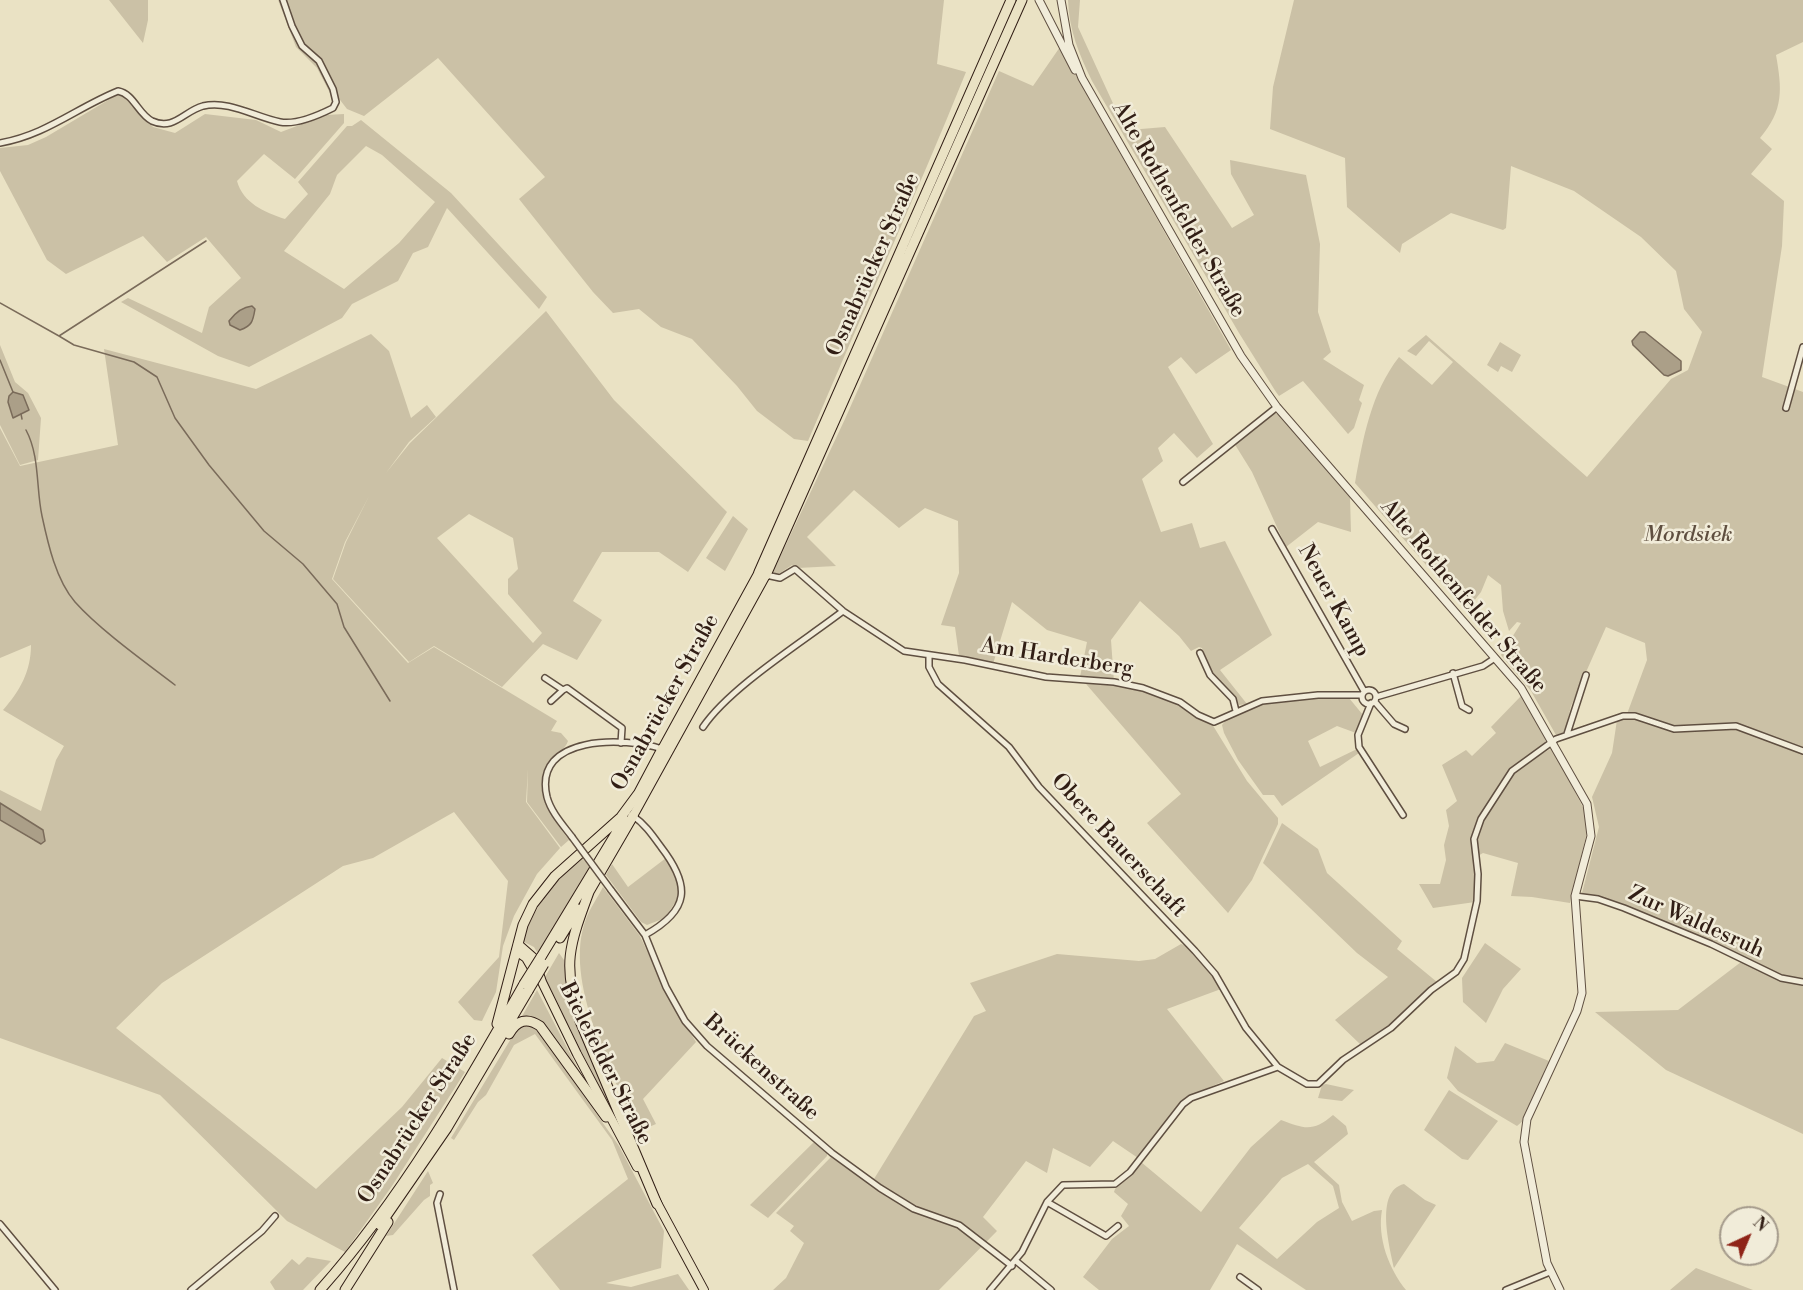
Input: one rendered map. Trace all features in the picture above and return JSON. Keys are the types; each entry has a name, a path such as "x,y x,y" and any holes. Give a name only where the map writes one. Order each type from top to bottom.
{"highway":[{"path":"1017,3 1030,0"},
{"name":"Osnabrücker Straße","path":"763,573 1017,3"},
{"name":"Osnabrücker Straße","path":"543,961 639,794 662,749"},
{"path":"493,1038 523,925 545,888 608,831 639,794"},
{"name":"Osnabrücker Straße","path":"320,1290 351,1254 410,1171 493,1038 589,892 633,816"},
{"path":"589,892 570,948 570,990 580,1021 657,1204"},
{"name":"Osnabrücker Straße","path":"328,1290 415,1177 495,1048 526,988"},
{"path":"495,1048 519,1022 526,1020 534,1022 540,1026 606,1117"},
{"path":"345,1290 415,1177"}],"main road":[{"name":"Osnabrücker Straße","path":"662,749 763,573"},
{"name":"Osnabrücker Straße","path":"633,816 763,573"},
{"name":"Bielefelder Straße","path":"517,947 530,962 539,985 606,1117 657,1204"},
{"name":"Bielefelder Straße","path":"517,947 534,958 542,982 577,1054 704,1290"}],"street":[{"path":"0,143 26,139 42,132 118,91 126,93 151,120 167,124 177,122 202,106 234,108 281,123 297,121 333,108 336,102 333,89 319,61 302,46 283,0"},
{"path":"1039,0 1077,74 1083,78"},
{"path":"1061,0 1066,34 1083,78"},
{"name":"Alte Rothenfelder Straße","path":"1083,78 1241,356 1277,407 1531,702 1587,804 1591,817 1591,836 1575,896 1582,993 1577,1011 1527,1119 1524,1142 1550,1272 1560,1290"},
{"path":"1786,408 1803,347"},
{"path":"1183,482 1277,407"},
{"name":"Neuer Kamp","path":"1272,529 1362,693"},
{"name":"Am Harderberg","path":"763,573 780,578 795,569 843,611 904,651 966,660 1046,677 1114,682 1143,688 1180,702 1211,721 1217,721 1262,701 1362,693"},
{"path":"704,727 711,715 769,666 843,611"},
{"path":"1200,653 1207,671 1231,696 1236,711"},
{"name":"Obere Bauerschaft","path":"929,656 929,667 938,684 1009,747 1039,787 1215,974 1246,1028 1278,1067 1307,1084 1318,1084 1343,1060 1391,1028 1431,990 1456,972 1468,947 1477,901 1478,874 1474,838 1481,819 1512,771 1553,742"},
{"path":"1403,815 1359,747 1358,735 1374,701 1453,673 1483,666 1495,658"},
{"path":"1453,673 1462,705 1469,710"},
{"path":"1567,734 1586,675"},
{"path":"545,678 563,690"},
{"path":"551,701 567,688 622,728 621,743"},
{"path":"1362,693 1374,701 1394,724 1405,729"},
{"path":"1362,693 1374,701"},
{"path":"1553,742 1567,734 1623,716 1635,716 1674,729 1736,726 1803,751"},
{"name":"Brückenstraße","path":"662,749 621,743 579,745 564,752 553,766 547,779 547,796 554,813 645,935 666,987 684,1021 707,1046 832,1152 880,1188 914,1209 959,1225 1012,1266"},
{"path":"633,816 644,825 668,856 682,884 683,894 676,911 645,935"},
{"name":"Zur Waldesruh","path":"1575,896 1598,899 1624,908 1711,944 1781,978 1803,982"},
{"path":"990,1290 1012,1266 1047,1202 1063,1185 1115,1184 1130,1172 1183,1104 1191,1098 1225,1083 1278,1067"},
{"path":"440,1194 437,1203 454,1290"},
{"path":"1047,1202 1106,1236 1118,1226"},
{"path":"191,1290 262,1231 274,1216"},
{"path":"0,1224 55,1290"},
{"path":"1016,1260 1051,1290"},
{"path":"1506,1290 1550,1272"},
{"path":"1240,1277 1258,1290"}],"green space":[{"path":"109,0 148,0 148,20 143,43"},
{"path":"278,0 944,0 937,64 966,72 808,441 794,439 757,411 737,386 692,339 661,327 639,309 613,313 593,292 519,199 545,177 438,58 364,116 347,109 337,96 332,97 317,68 296,47"},
{"path":"1068,0 1080,0 1078,27 1128,136 1141,129 1165,127 1232,228 1254,215 1231,174 1230,160 1306,175 1320,244 1318,312 1331,352 1323,359 1364,385 1359,400 1362,403 1354,428 1348,434 1303,381 1279,396 1276,392 1239,333 1092,81 1070,22"},
{"name":"Mordsiek","path":"1294,0 1803,0 1803,42 1776,55 1779,99 1773,118 1760,138 1772,149 1751,174 1784,201 1782,246 1762,377 1803,392 1803,979 1782,975 1699,936 1582,893 1599,827 1592,797 1612,753 1617,720 1633,718 1627,714 1647,660 1645,643 1606,627 1571,706 1565,732 1556,735 1531,691 1501,655 1521,623 1517,622 1509,631 1503,611 1501,585 1488,575 1481,592 1466,611 1355,483 1365,433 1375,401 1389,371 1399,357 1432,385 1453,362 1429,341 1416,356 1407,351 1426,335 1587,477 1671,379 1688,370 1702,332 1684,309 1676,271 1641,237 1574,191 1511,166 1506,228 1503,230 1451,213 1402,244 1400,253 1347,207 1345,158 1270,129 1273,87"},
{"path":"1060,47 1231,350 1196,374 1181,357 1168,367 1213,444 1197,458 1174,433 1158,448 1163,461 1142,479 1161,532 1192,523 1200,548 1225,541 1272,635 1220,670 1247,704 1239,705 1211,671 1202,648 1191,651 1179,636 1140,601 1111,640 1114,682 1143,688 1180,702 1212,724 1247,781 1278,818 1278,824 1252,880 1228,913 1147,823 1181,794 1080,677 1087,642 1047,630 1012,602 993,664 959,656 955,627 941,625 959,573 958,521 925,508 899,528 854,490 807,537 836,566 798,568 792,565 777,575 773,572 845,419 999,71 1033,86"},
{"path":"120,93 153,127 175,133 205,114 256,120 281,132 326,115 344,114 344,123 295,179 264,154 237,181 249,201 262,210 285,219 308,194 298,182 347,126 352,126 361,120 451,193 547,297 539,309 447,208 428,247 413,253 398,281 352,304 342,318 249,367 218,356 121,302 128,298 202,333 209,307 241,278 206,237 167,262 143,236 66,274 47,260 0,171 0,148 28,145 46,137","holes":["366,146 382,155 435,202 399,243 344,289 284,251 330,194 337,175"]},
{"path":"546,311 614,400 727,512 688,572 659,552 602,552 573,601 602,620 577,660 543,644 502,687 434,646 409,662 333,579 346,542 369,496 345,542 332,579 408,663 434,647 557,721 551,731 561,733 568,741 550,761 544,772 542,793 550,813 569,840 561,847 527,802 528,769 526,802 560,848 537,874 514,916 503,946 496,992 482,1021 474,1020 458,1002 499,957 508,881 454,812 373,858 343,866 162,983 116,1028 316,1189 402,1107 442,1058 465,1072 392,1186 345,1252 287,1221 160,1095 0,1038 0,820 34,841 42,830 0,803 0,790 41,811 56,760 64,746 3,710 15,695 27,672 31,645 0,658 0,428 20,466 118,445 104,349 256,389 371,334 389,351 411,418 427,405 436,417 409,442 386,473 410,443","holes":["469,514 513,538 518,569 508,579 508,594 542,633 533,643 437,538"]},
{"path":"1500,342 1521,355 1512,372 1501,366 1498,372 1487,365"},
{"path":"0,345 15,382 28,393 41,418 38,460 20,465 0,425"},
{"path":"1273,413 1279,414 1350,497 1351,532 1318,522 1286,547 1252,472 1234,443"},
{"path":"733,516 748,529 725,571 706,558"},
{"path":"1522,695 1546,736 1545,744 1508,772 1485,812 1512,771 1552,748 1586,813 1587,832 1570,903 1511,896 1518,863 1483,853 1476,857 1475,902 1433,908 1419,884 1440,884 1446,860 1444,845 1449,826 1446,810 1457,801 1442,765 1466,750 1472,756 1496,733 1491,727"},
{"path":"1319,697 1349,698 1363,715 1356,733 1337,726 1308,741 1320,767 1357,749 1359,753 1282,806 1274,795 1263,795 1238,760 1222,725 1229,717 1252,707 1266,703"},
{"path":"1282,823 1318,849 1327,873 1402,941 1397,949 1437,982 1387,1028 1361,1045 1335,1020 1388,977 1357,953 1263,863"},
{"path":"582,858 591,869 538,954 534,947 522,941 532,917 562,876"},
{"path":"666,858 676,874 680,895 665,918 647,925 641,922 606,875 612,864 628,887"},
{"path":"603,887 640,936 670,1000 696,1042 643,1099 656,1124 637,1132 594,1027 581,970 580,944 586,919"},
{"path":"1485,943 1521,969 1503,989 1486,1023 1463,1002 1462,978"},
{"path":"1181,944 1187,946 1198,956 1221,989 1167,1009 1224,1081 1185,1098 1138,1158 1113,1141 1090,1167 1053,1148 1047,1173 1026,1161 983,1217 997,1231 939,1290 773,1290 786,1278 804,1243 790,1231 794,1226 776,1213 831,1157 888,1196 891,1192 874,1179 974,1016 986,1011 970,983 1057,954 1139,961 1155,959"},
{"path":"559,953 564,960 567,991 577,1023 613,1106 609,1108 545,977"},
{"path":"1741,962 1778,979 1803,985 1803,1134 1666,1070 1595,1012 1678,1010"},
{"path":"537,990 587,1086 545,1027 521,1018"},
{"path":"524,1025 533,1027 542,1036 619,1146 664,1231 661,1268 606,1283 631,1287 678,1274 689,1290 560,1290 532,1255 628,1179 612,1140 535,1034 514,1045 486,1095 478,1102 454,1140 451,1138 515,1032"},
{"path":"1505,1043 1549,1061 1524,1120 1517,1126 1458,1091 1447,1078 1455,1046 1477,1063 1494,1061"},
{"path":"1322,1085 1354,1090 1342,1101 1318,1098"},
{"path":"1449,1090 1498,1121 1468,1160 1462,1159 1424,1130"},
{"path":"1333,1115 1346,1126 1348,1134 1314,1162 1339,1185 1342,1202 1352,1221 1374,1211 1382,1210 1381,1231 1386,1253 1394,1273 1406,1290 1306,1290 1237,1244 1210,1290 1099,1290 1083,1277 1112,1239 1129,1226 1121,1216 1128,1204 1114,1192 1141,1162 1201,1212 1251,1147 1281,1120 1308,1127","holes":["1308,1164 1333,1186 1339,1208 1317,1222 1277,1259 1239,1228 1282,1178"]},
{"path":"815,1141 827,1151 827,1156 768,1218 750,1205"},
{"path":"428,1171 433,1183 430,1185 430,1196 393,1235 386,1236"},
{"path":"1404,1184 1425,1200 1436,1205 1394,1268 1387,1234 1387,1208 1389,1197 1395,1189"},
{"path":"307,1257 331,1261 303,1290 275,1290 270,1282 292,1259 299,1265"},
{"path":"1696,1268 1753,1290 1670,1290"}],"shaded area":[{"path":"252,306 255,309 253,320 249,325 240,330 230,325 229,321 236,313"},
{"path":"1640,332 1645,332 1681,361 1681,370 1668,376 1664,375 1633,345 1632,341"},
{"path":"13,392 23,395 29,410 13,418 8,402"},
{"path":"0,803 43,830 45,841 41,844 0,820"}],"waterway":[{"path":"0,303 59,336 206,241"},
{"path":"59,336 74,345 134,362 157,377 175,418 209,465 264,531 303,564 337,604 344,627 390,701"},
{"path":"0,360 13,392"},
{"path":"21,414 22,419"},
{"path":"26,430 34,451 40,506 47,538 58,573 68,593 97,624 175,685"}]}
